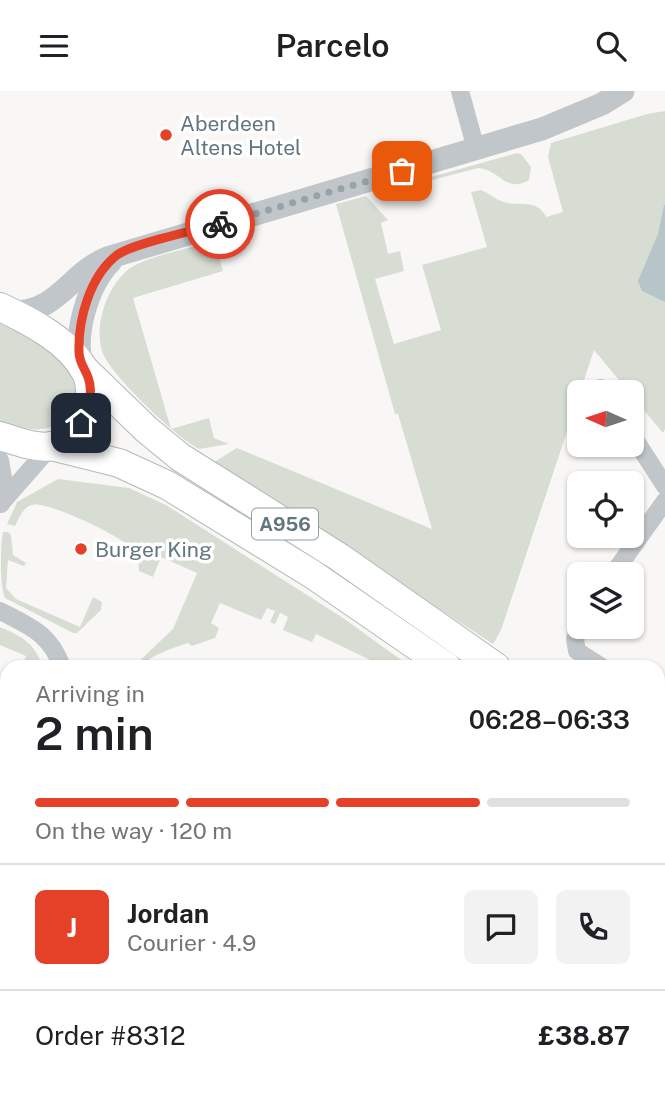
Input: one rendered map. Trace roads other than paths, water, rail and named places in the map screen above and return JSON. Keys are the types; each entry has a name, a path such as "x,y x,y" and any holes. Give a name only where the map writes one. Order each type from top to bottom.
{"main road":[{"name":"A956","path":"3,308 55,339 146,429 180,457 339,557 486,660"},
{"path":"51,446 71,435 85,416 90,393 83,368"},
{"name":"A956","path":"0,436 127,465 179,491 312,574 437,660"}],"street":[{"path":"460,91 476,149"},
{"path":"3,308 29,311 44,306 58,297 88,268 119,254 542,129 574,117 623,91"},
{"path":"83,368 79,354 80,344 91,292 97,277 119,254"},
{"path":"1,505 51,446"},
{"path":"644,450 663,475"},
{"path":"0,460 4,484 1,505"},
{"path":"622,562 665,502"},
{"path":"0,611 24,622 43,636 59,660"},
{"path":"575,639 577,651 591,660"}],"place":[{"name":"Aberdeen Altens Hotel","path":"166,135"},
{"name":"Burger King","path":"81,549"}]}
